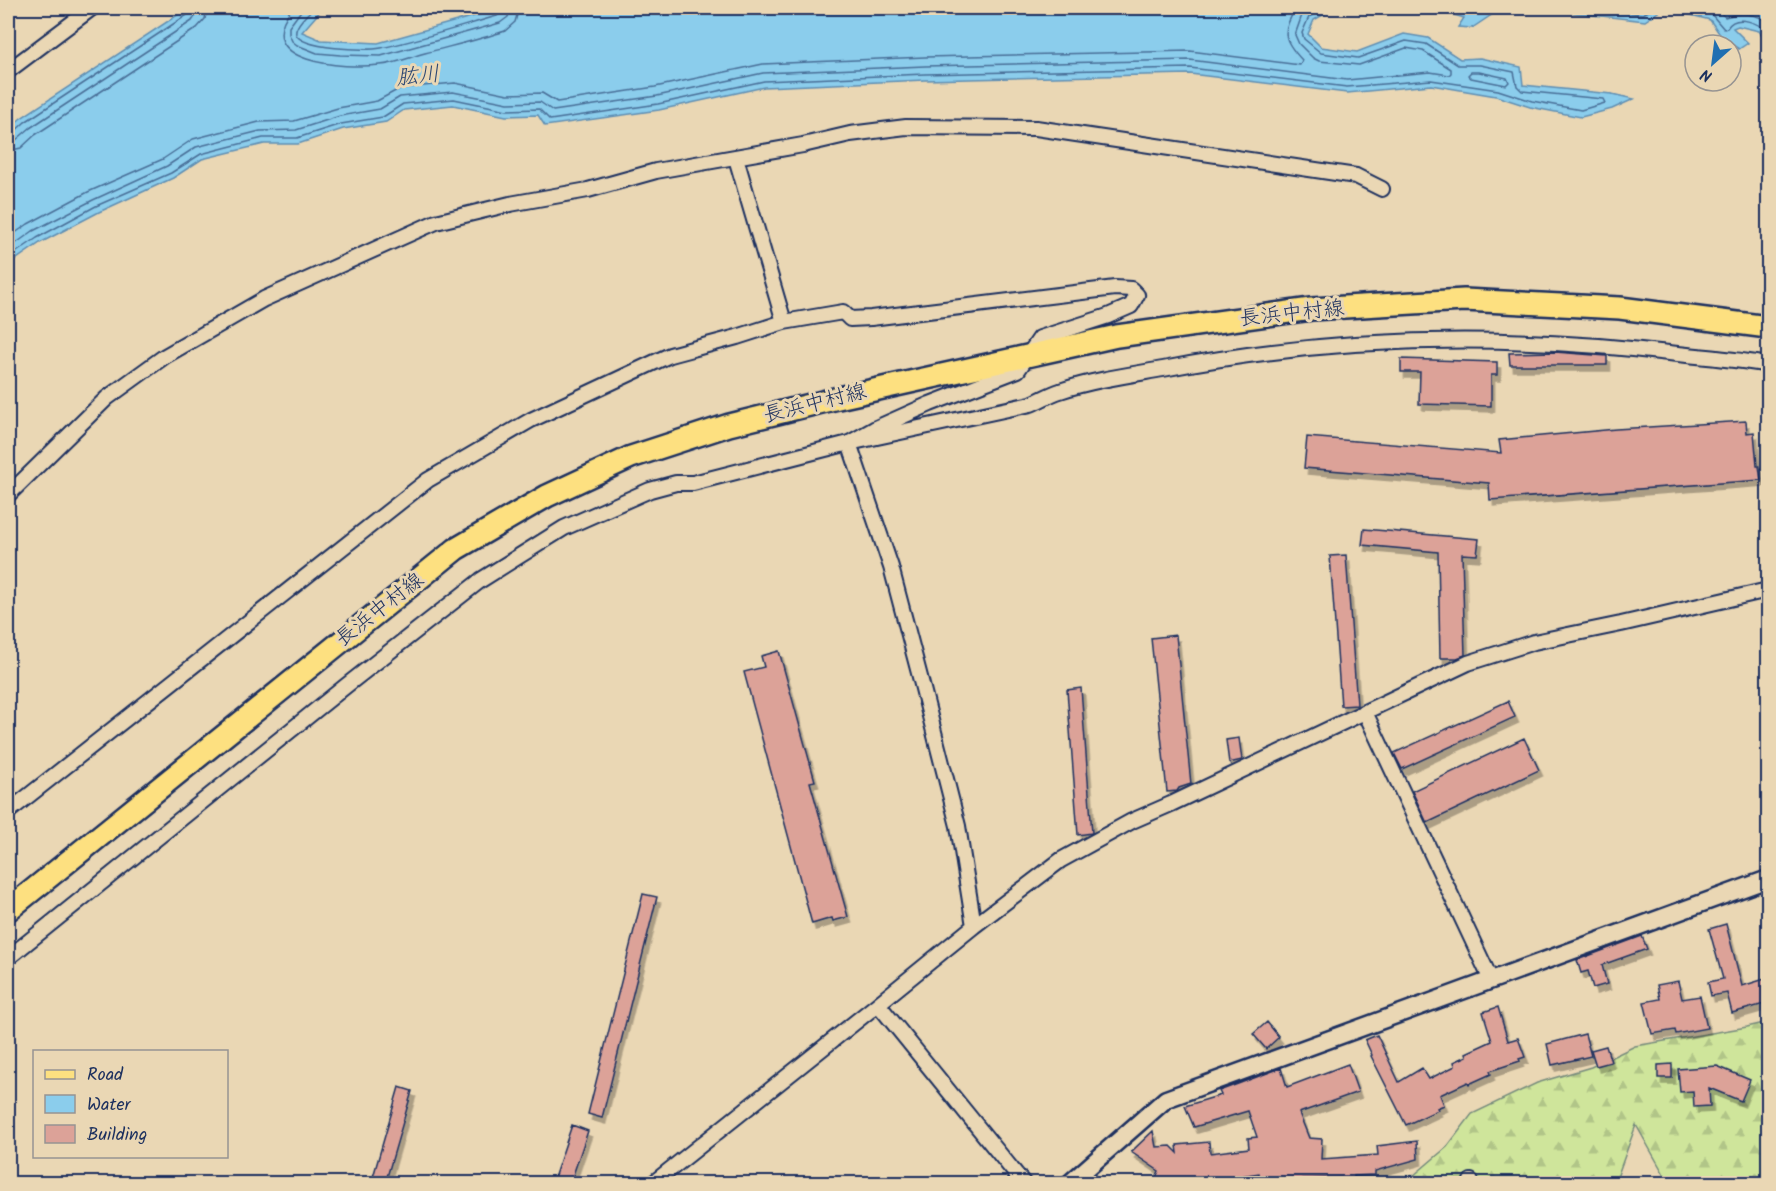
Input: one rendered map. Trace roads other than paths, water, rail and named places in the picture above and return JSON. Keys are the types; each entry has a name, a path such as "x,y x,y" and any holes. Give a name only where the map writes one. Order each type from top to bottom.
{"main road":[{"name":"長浜中村線","path":"8,910 456,549 547,496 631,457 729,425 1029,355 1118,336 1311,309 1464,300 1620,308 1768,327"}],"street":[{"path":"8,70 92,8"},
{"path":"8,495 107,398 165,356 264,299 436,222 510,204 588,190 656,171 736,158 850,134 906,127 1036,128 1356,176 1382,189"},
{"path":"736,158 784,322"},
{"path":"8,812 428,480 531,420 670,355 784,322 843,312 850,318 872,318 1115,288 1131,289 1137,295 1131,306 1108,316 1040,338 1018,370 874,429 849,443"},
{"path":"8,958 472,587 564,528 650,490 676,483 693,483 849,443 1032,404 1059,391 1114,378 1206,360 1308,349 1419,341 1497,340 1611,346 1768,365"},
{"path":"849,443 891,567 920,677 958,826 974,926"},
{"path":"652,1184 974,926 1061,860 1093,841 1468,663 1534,642 1768,590"},
{"path":"1365,712 1491,980"},
{"path":"1069,1184 1166,1099 1768,879"},
{"path":"878,1004 1024,1184"}],"water":[{"name":"肱川","path":"188,8 323,8 302,32 321,40 378,43 500,8 1335,8 1314,20 1308,34 1321,47 1357,52 1404,34 1428,38 1460,59 1480,58 1521,67 1523,85 1612,94 1634,99 1612,109 1581,117 1530,107 1496,96 1431,85 1347,93 1190,74 925,80 764,87 659,110 545,126 538,115 506,116 453,105 404,110 386,122 343,129 298,144 264,144 202,159 173,178 99,212 40,243 8,265 8,130 21,118"},
{"path":"1416,8 1664,8 1645,21 1549,10 1499,10 1472,28 1458,27 1464,18"},
{"path":"1664,8 1768,8 1768,43 1759,31 1738,26 1733,28 1738,33 1719,33 1710,20"}]}
